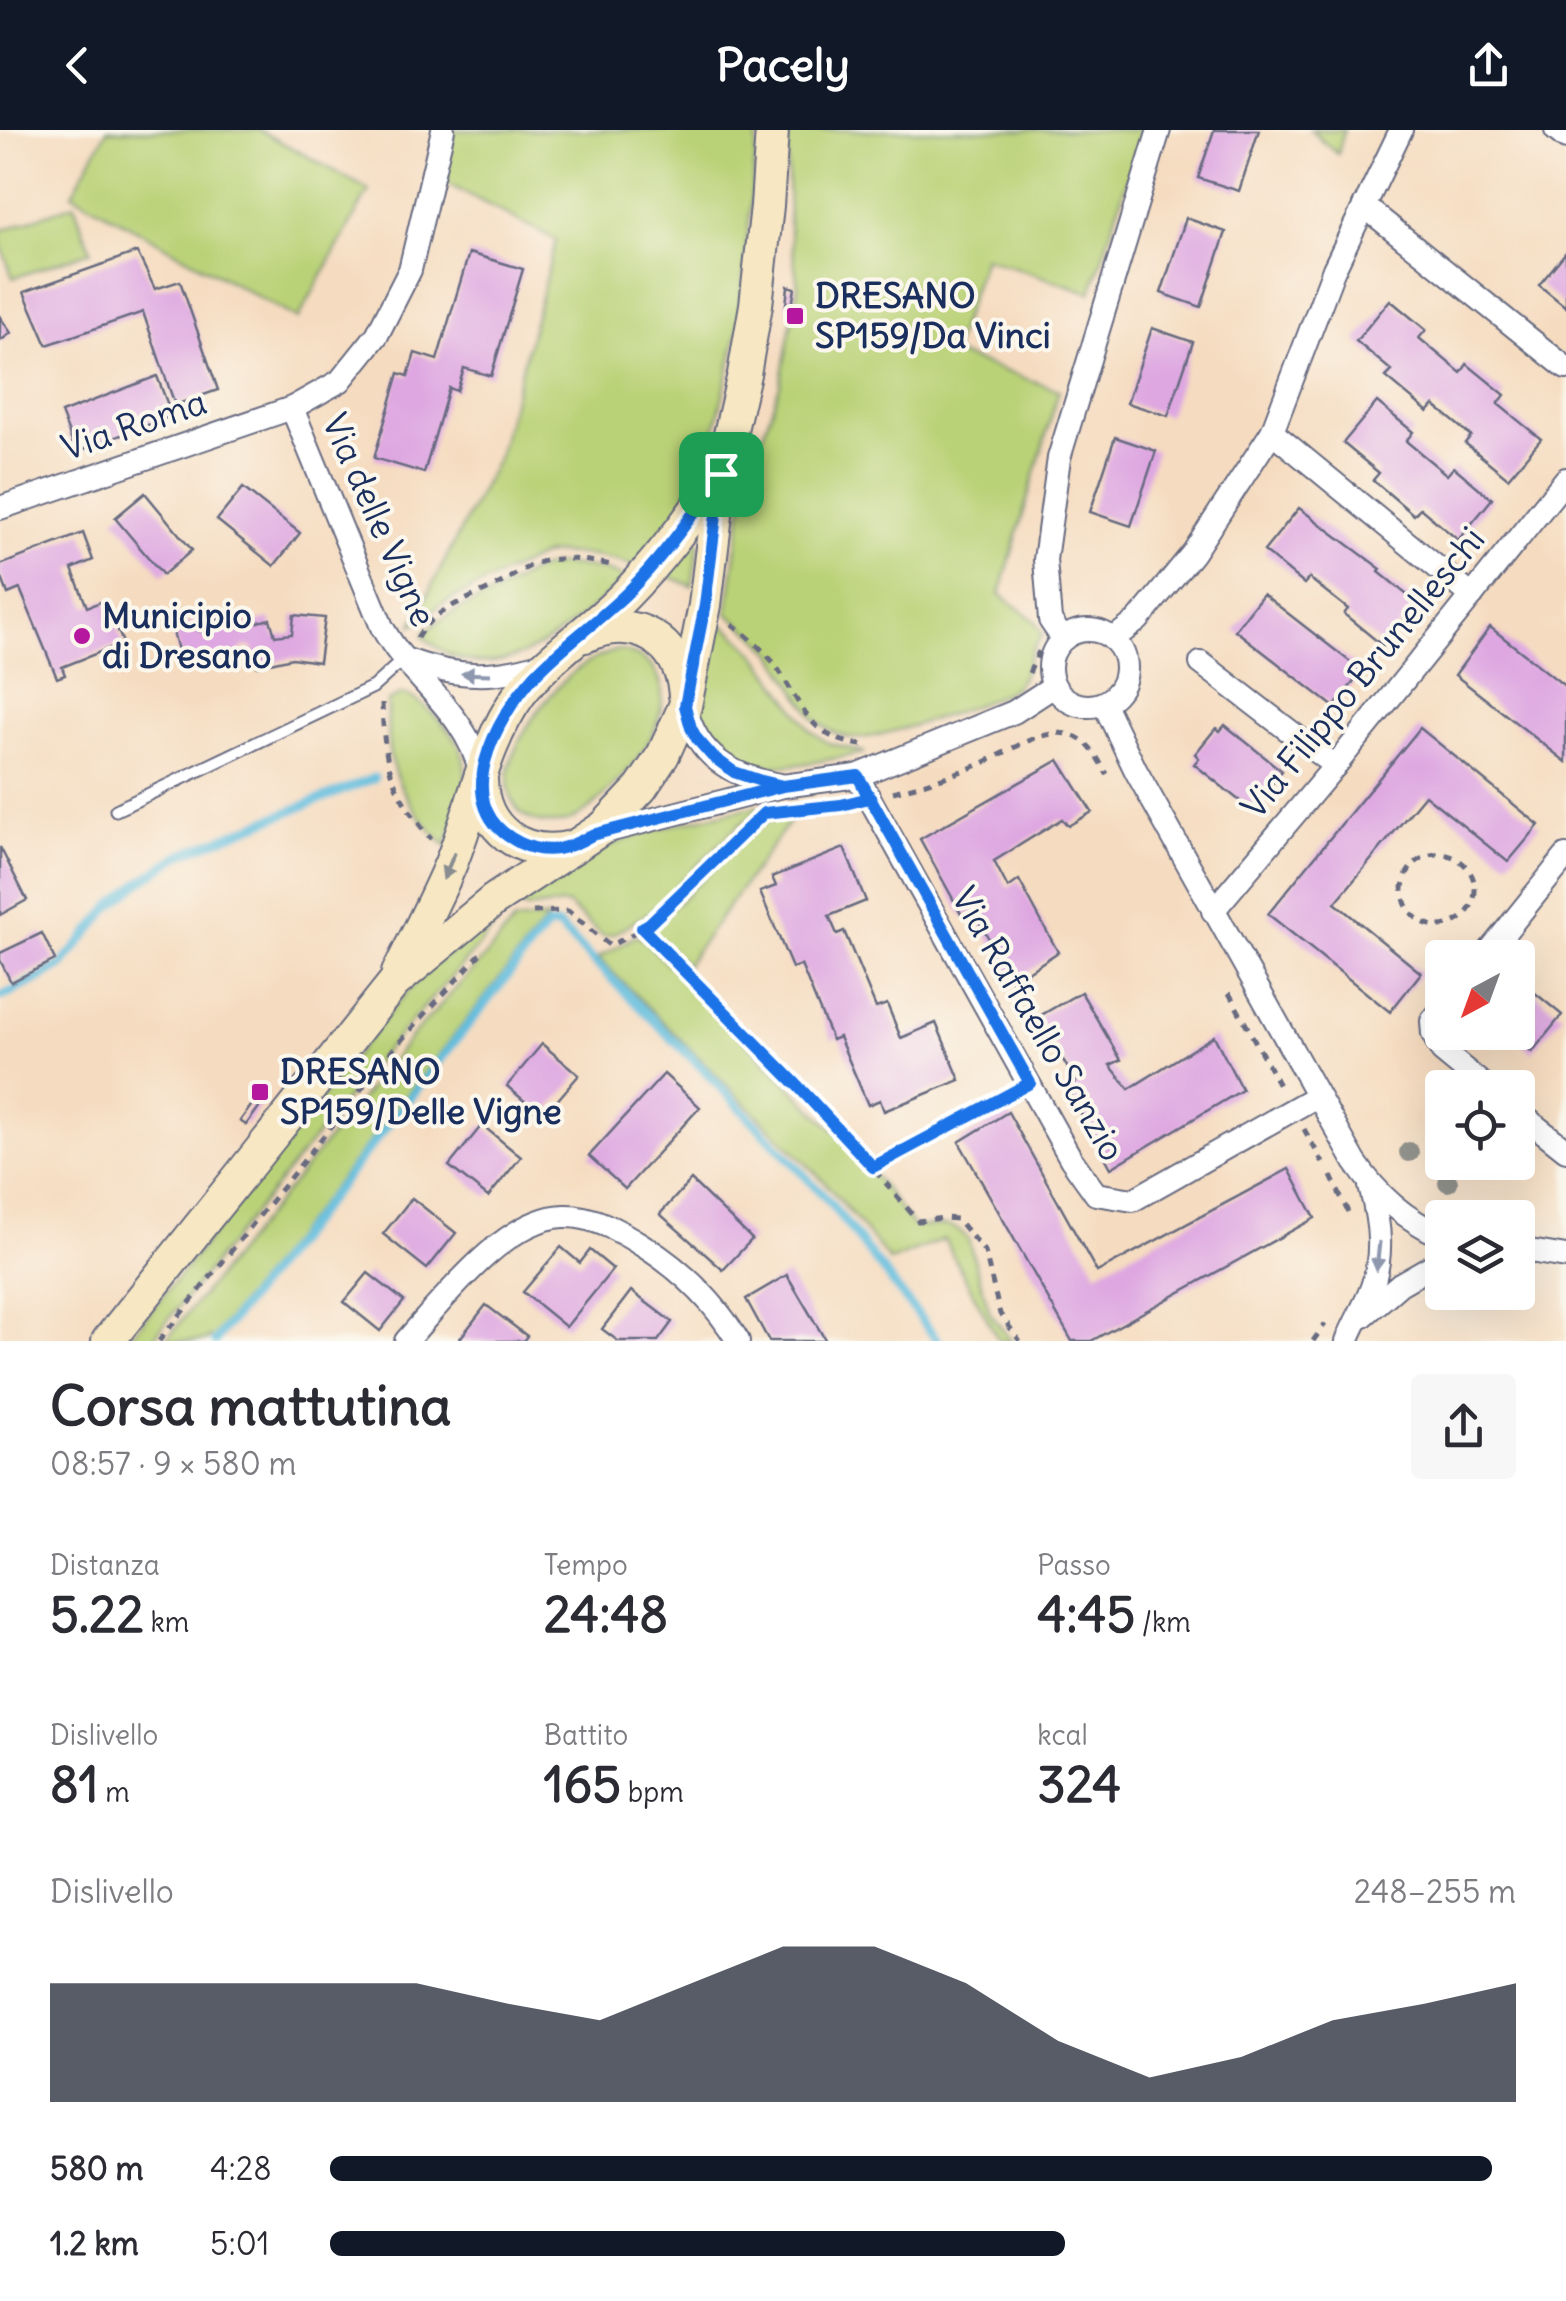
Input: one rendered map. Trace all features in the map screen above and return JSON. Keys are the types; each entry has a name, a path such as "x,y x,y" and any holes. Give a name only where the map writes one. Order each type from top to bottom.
{"street":[{"name":"Via Roma","path":"0,508 292,408 340,381 378,335 410,270 443,130"},
{"path":"108,1341 394,983 494,900 623,809 649,778 675,732 685,706 705,605 721,474 756,305 772,130"},
{"path":"1054,641 1085,630 1099,631 1113,639 1123,652 1126,666 1125,681 1117,694 1104,704 1078,706 1065,700 1054,686 1049,671 1054,641 1045,560 1058,458 1159,130"},
{"path":"1113,639 1138,620 1193,554 1272,432 1334,268 1401,130"},
{"path":"1556,130 1566,138"},
{"path":"1364,206 1566,368"},
{"name":"Via delle Vigne","path":"292,408 382,627 394,648 426,682 468,738 481,774"},
{"path":"1272,432 1472,596"},
{"path":"394,983 451,862 494,736 512,706 556,655 656,562 721,474"},
{"name":"Via Filippo Brunelleschi","path":"1213,911 1566,479"},
{"path":"556,655 590,633 602,630 624,627 652,635 668,649 679,667 685,706 697,739 712,756 746,777 783,786 863,787 1014,712 1054,686"},
{"name":"Via delle Vigne","path":"404,659 471,675 500,674 556,655"},
{"path":"1201,664 1335,766"},
{"path":"1104,704 1213,911 1368,1183 1377,1211 1380,1256 1369,1294 1343,1328"},
{"path":"481,774 488,813 508,836 525,846 546,850 783,786"},
{"name":"Via Raffaello Sanzio","path":"863,787 1072,1159 1096,1194 1133,1200 1317,1096"},
{"path":"1498,940 1566,856"},
{"path":"1441,1050 1466,1070"},
{"path":"1535,1125 1566,1150"},
{"path":"1368,1183 1406,1217 1425,1227"},
{"path":"406,1341 465,1274 488,1254 529,1227 562,1216 606,1226 661,1257 708,1299 738,1341"},
{"path":"1535,1252 1566,1257"},
{"path":"1343,1328 1425,1270"}],"lane":[{"path":"116,810 373,688 404,659"}],"path":[{"path":"418,635 440,612 534,563 582,560 622,568"},
{"path":"727,620 772,661 817,727 851,743 870,744"},
{"path":"1025,682 1037,652 1054,641"},
{"path":"381,694 384,748 392,779 408,809 437,847"},
{"path":"863,787 954,774 1055,733 1076,736 1090,746 1112,783"},
{"path":"531,912 568,911 610,946 649,924 764,813"},
{"path":"1438,853 1456,858 1470,870 1476,889 1471,908 1458,922 1440,927 1422,922 1408,909 1402,891 1406,872 1419,858 1438,853"},
{"path":"642,928 796,1084 918,1221 957,1219 985,1252 1000,1314 1020,1341"},
{"path":"159,1341 395,1046 486,948"},
{"path":"1225,986 1282,1091"},
{"path":"873,1167 1030,1083"},
{"path":"1305,1131 1336,1184 1352,1226"},
{"path":"1313,1341 1343,1328"}],"green space":[{"path":"107,130 259,130 369,190 298,319 72,194"},
{"path":"454,130 758,130 739,326 714,435 695,486 637,567 591,556 543,555 440,605 412,625 498,457 556,240 442,181"},
{"path":"787,130 1143,130 1091,293 984,257 952,353 1059,390 1000,594 1035,621 1043,635 1012,689 934,719 866,737 842,736 817,721 775,656 727,613 746,484 780,385 798,286 789,227"},
{"path":"1310,130 1344,130 1338,154"},
{"path":"74,204 91,251 13,278 0,231"},
{"path":"690,540 699,543 692,586 665,575"},
{"path":"561,564 600,569 627,578 557,635 506,660 479,663 451,656 424,637 432,626 458,610 534,571"},
{"path":"718,622 757,655 811,731 828,743 863,753 780,766 740,760 723,750 708,730 701,708"},
{"path":"618,650 648,663 657,674 662,700 655,730 622,777 580,815 557,823 529,818 516,807 509,791 513,755 522,736 570,675"},
{"path":"403,694 437,718 462,752 465,781 446,846 410,802 392,763 388,701"},
{"path":"758,806 759,810 650,912 613,934 603,936 568,905 527,909 513,902 577,862 619,842"},
{"path":"792,818 686,965 650,929 758,825"},
{"path":"498,913 503,916 478,947 382,1054 151,1341 127,1341 396,1004 428,969"},
{"path":"548,918 212,1339 165,1341 409,1039 514,922"},
{"path":"636,936 835,1131 913,1226 949,1226 968,1239 990,1313 1011,1341 999,1341 944,1239 890,1261 823,1180 598,958"}],"building":[{"path":"1214,130 1259,130 1239,191 1198,178"},
{"path":"1186,218 1226,232 1201,307 1161,293"},
{"path":"137,252 155,289 180,281 218,390 175,405 143,312 47,345 24,292"},
{"path":"1566,252 1566,307 1539,285"},
{"path":"469,253 523,269 491,376 464,368 457,391 449,388 424,473 374,458 399,373 408,376 415,353 437,360"},
{"path":"788,286 795,288 792,306 786,305"},
{"path":"1390,300 1426,330 1419,338 1461,373 1467,364 1505,395 1498,404 1541,439 1508,478 1465,443 1471,436 1434,405 1428,412 1386,377 1392,371 1356,341"},
{"path":"0,317 11,333 0,341"},
{"path":"1152,328 1193,342 1168,416 1127,403"},
{"path":"157,376 172,416 76,452 61,413"},
{"path":"1377,402 1413,432 1406,441 1447,475 1454,467 1492,499 1458,540 1420,508 1414,515 1373,480 1379,473 1343,443"},
{"path":"1115,437 1156,451 1131,526 1090,512"},
{"path":"243,488 300,533 274,566 217,520"},
{"path":"145,493 192,550 163,575 115,518"},
{"path":"1299,508 1381,569 1379,572 1417,603 1383,646 1344,614 1348,609 1309,578 1304,584 1264,551"},
{"path":"83,533 93,560 72,569 87,607 106,600 123,643 62,667 65,675 57,678 20,589 8,594 0,565"},
{"path":"1263,594 1362,671 1334,707 1235,630"},
{"path":"294,615 325,618 319,662 292,658 257,666 252,647 242,647 239,665 211,660 182,665 172,628 197,622 199,631 214,632 218,619 247,625 270,619 275,636 292,634"},
{"path":"1490,627 1566,687 1566,762 1455,675"},
{"path":"1225,725 1282,771 1251,810 1194,764 1199,758 1195,754 1216,728 1220,731"},
{"path":"1420,728 1539,825 1508,862 1425,795 1335,903 1421,973 1390,1012 1268,914"},
{"path":"1059,760 1092,812 1068,826 1062,819 994,861 1008,888 1019,880 1058,952 1013,982 974,912 963,917 920,839"},
{"path":"0,847 27,900 0,915"},
{"path":"844,848 866,901 829,916 837,934 844,931 876,1008 887,1004 901,1038 936,1023 960,1080 884,1111 880,1100 868,1105 839,1037 832,1040 801,965 792,968 760,892 776,886 772,877"},
{"path":"42,933 55,960 11,982 0,953"},
{"path":"1081,992 1121,1060 1110,1065 1129,1089 1214,1036 1242,1090 1111,1168 1068,1090 1076,1082 1038,1017"},
{"path":"1535,993 1562,1015 1535,1048"},
{"path":"542,1044 579,1075 543,1117 507,1086"},
{"path":"664,1074 700,1107 625,1189 589,1156"},
{"path":"254,1102 260,1106 246,1125 240,1121"},
{"path":"1008,1112 1097,1272 1289,1169 1315,1218 1091,1341 1072,1341 959,1142"},
{"path":"482,1125 521,1157 488,1197 449,1166"},
{"path":"691,1180 752,1239 723,1270 660,1214"},
{"path":"412,1198 456,1233 427,1269 383,1234"},
{"path":"561,1247 580,1263 590,1250 613,1269 566,1327 523,1292"},
{"path":"368,1273 404,1301 380,1331 344,1302"},
{"path":"787,1275 826,1341 769,1341 746,1299"},
{"path":"631,1291 672,1322 658,1341 618,1341 602,1329"},
{"path":"486,1305 527,1336 523,1341 458,1341"}],"waterway":[{"path":"0,997 62,965 110,907 182,854 374,778"},
{"path":"215,1341 548,926 558,926 826,1198 938,1341"}],"place":[{"name":"DRESANO SP159/Da Vinci","path":"795,316"},
{"name":"Municipio di Dresano","path":"82,636"},
{"name":"DRESANO SP159/Delle Vigne","path":"260,1092"}],"route":[{"path":"721,474 656,562 523,690 494,736 481,774 483,802 498,828 508,836 525,846 558,850 592,835 783,786 858,776 1030,1083 873,1167 642,928 764,813 869,798 858,776 783,786 746,777 712,756 691,728 685,706 705,605 721,474"}]}
